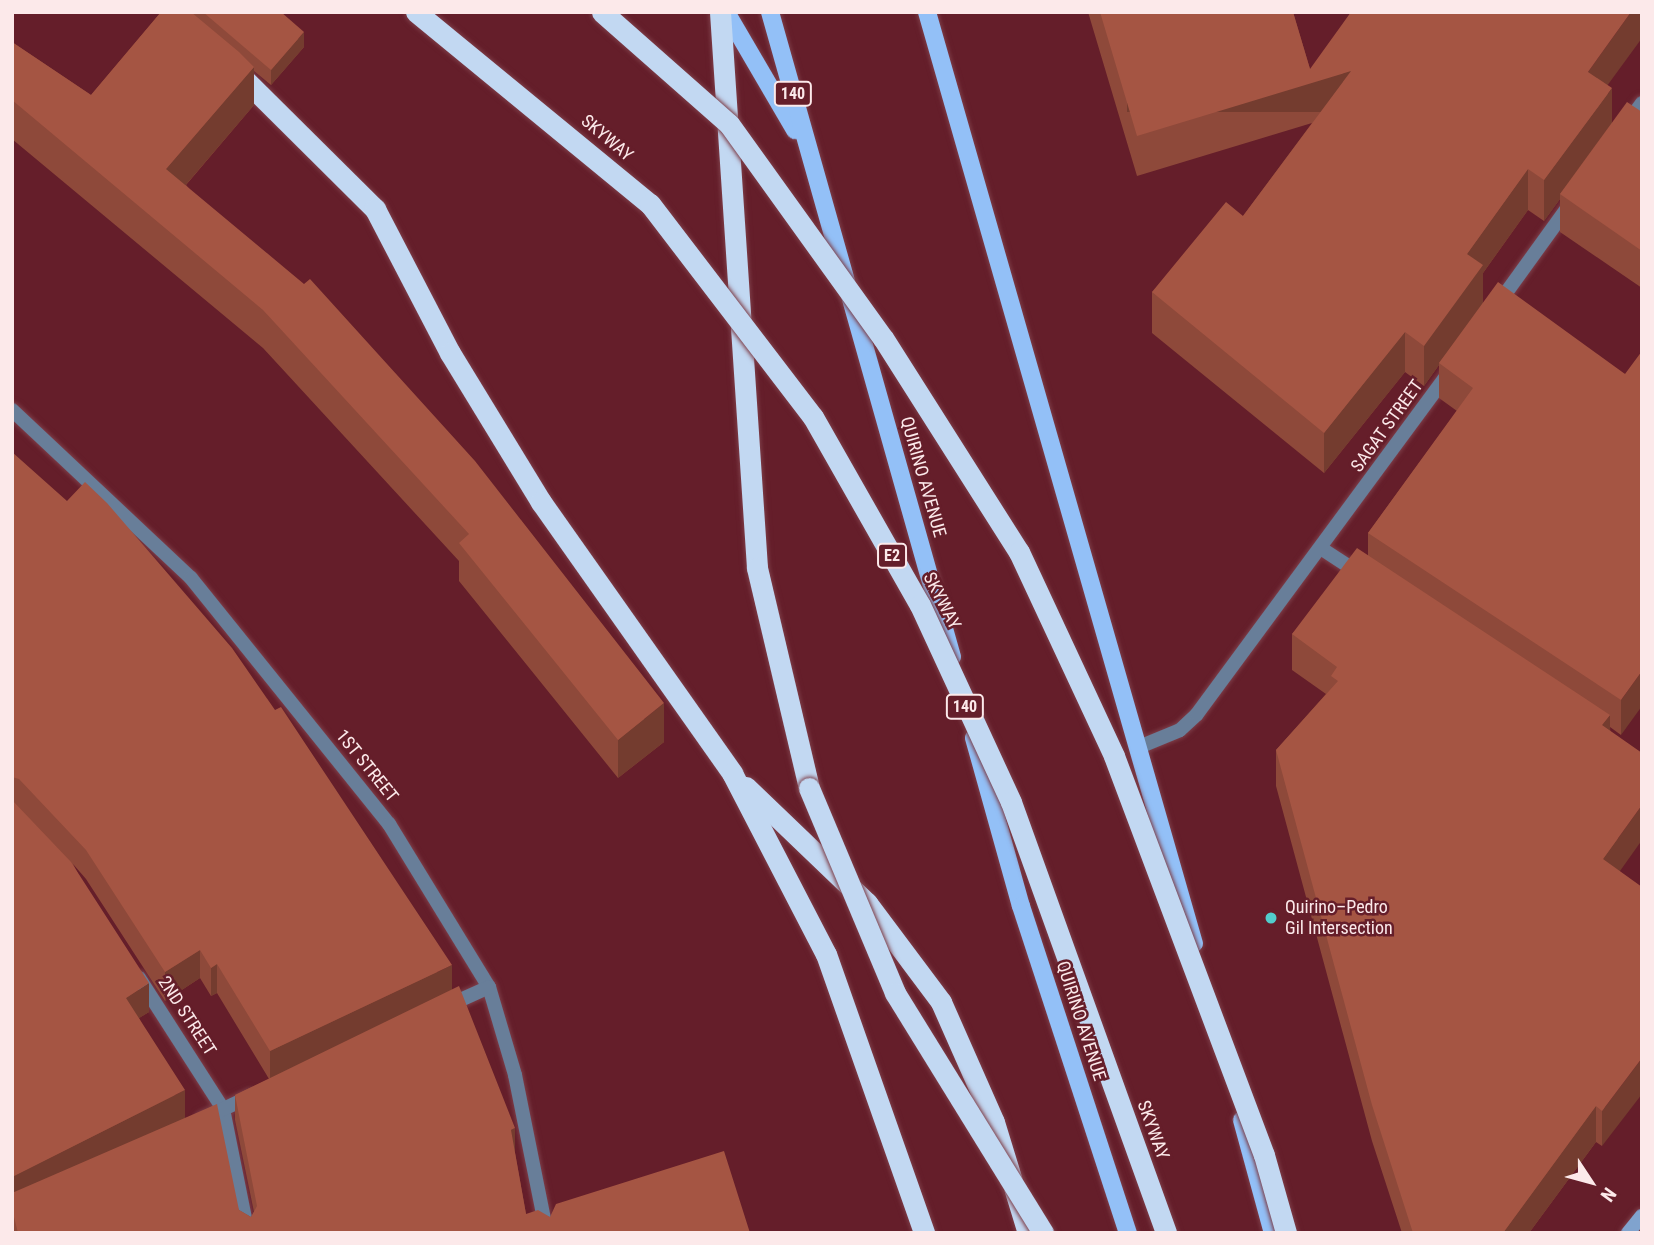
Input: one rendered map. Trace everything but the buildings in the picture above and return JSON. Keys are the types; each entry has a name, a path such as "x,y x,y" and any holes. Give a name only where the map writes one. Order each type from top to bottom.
{"highway":[{"name":"SKYWAY","path":"416,12 650,204 813,417 920,606 1011,802 1166,1233"},
{"path":"602,12 729,124 883,338 1020,552 1114,755 1264,1155 1286,1233"},
{"path":"719,12 757,568 808,788 895,993 1043,1233"},
{"path":"217,55 376,209 450,353 541,502 732,773 826,954 924,1233"},
{"path":"732,773 867,903 941,1002 994,1122 1028,1233"}],"main road":[{"path":"726,12 773,84 817,176"},
{"name":"QUIRINO AVENUE","path":"770,12 1021,906 1128,1233"},
{"path":"927,12 1139,747 1273,1233"},
{"path":"1628,1233 1642,1216"}],"street":[{"path":"1618,137 1642,103"},
{"path":"1490,315 1578,192"},
{"name":"SAGAT STREET","path":"1139,747 1180,730 1197,714 1322,549 1458,360"},
{"name":"1ST STREET","path":"12,410 191,578 389,824 489,987 515,1075 547,1233"},
{"path":"1322,549 1377,585"},
{"name":"2ND STREET","path":"130,963 223,1109 248,1233"},
{"path":"426,1016 489,987"},
{"path":"186,1127 261,1091"}],"place":[{"name":"Quirino–Pedro Gil Intersection","path":"1271,918"}]}
